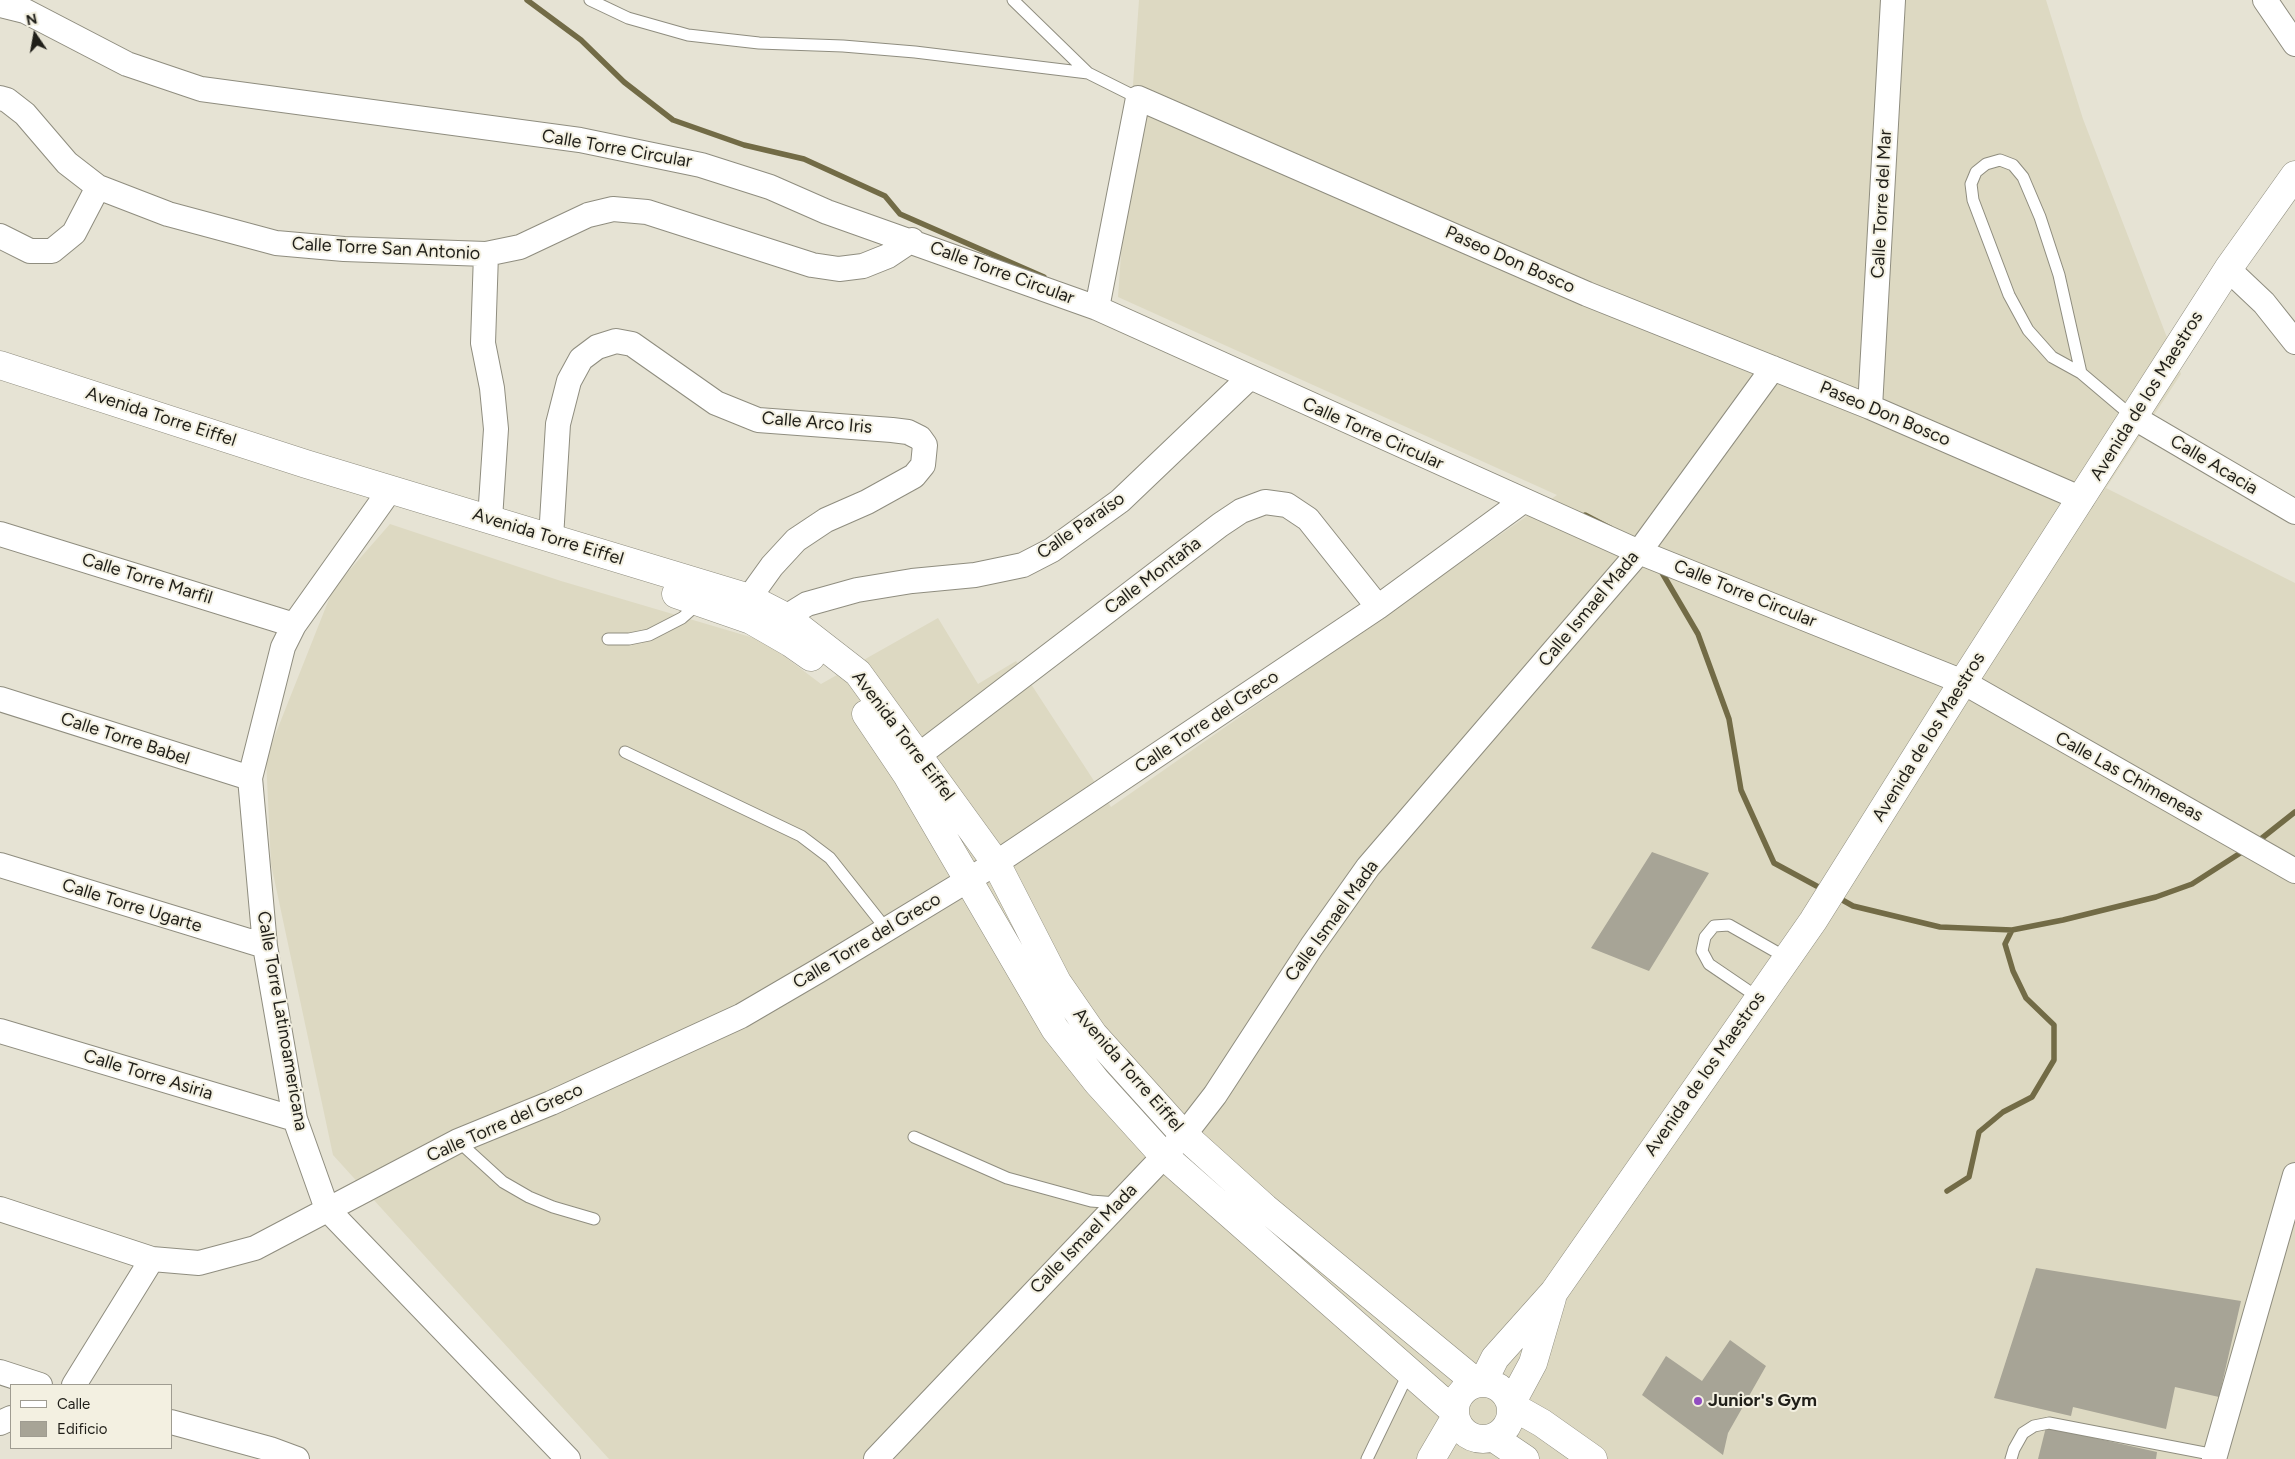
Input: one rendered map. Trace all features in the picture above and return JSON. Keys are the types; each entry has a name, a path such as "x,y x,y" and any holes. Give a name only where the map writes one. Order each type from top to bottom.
{"street":[{"name":"Calle Torre del Mar","path":"1870,407 1893,0"},
{"path":"2265,0 2295,44"},
{"name":"Calle Torre Circular","path":"0,5 25,11 127,64 201,89 580,140 692,163 770,187 827,212 912,240 1097,308 1639,552 1963,682"},
{"name":"Calle Torre San Antonio","path":"0,98 7,100 24,114 68,163 98,187 168,214 276,243 344,249 486,254 520,247 588,214 613,208 647,212 812,265 839,269 863,266 888,256 912,240"},
{"name":"Paseo Don Bosco","path":"1138,98 1588,294 1870,407 2082,499"},
{"path":"1097,308 1138,98"},
{"name":"Avenida de los Maestros","path":"1480,1382 1495,1358 1554,1292 1813,921 1963,682 2228,269 2295,175"},
{"path":"0,236 30,251 52,252 74,233 98,187"},
{"path":"486,254 484,343 492,388 496,429 490,520"},
{"path":"2228,269 2264,303 2295,342"},
{"name":"Calle Arco Iris","path":"551,538 558,424 569,381 581,359 597,347 616,341 632,344 716,403 758,420 892,430 908,432 920,438 925,445 923,465 914,476 867,502 826,520 796,540 772,566 749,598"},
{"name":"Avenida Torre Eiffel","path":"0,365 384,498 751,620 791,643 841,679 907,775 1055,1029 1097,1082 1163,1155 1409,1372 1455,1415"},
{"name":"Calle Ismael Mada","path":"876,1459 1184,1135 1214,1095 1312,946 1368,867 1639,552 1773,368"},
{"name":"Calle Paraíso","path":"786,617 806,604 857,590 912,581 975,575 1023,565 1052,550 1120,501 1249,378"},
{"name":"Avenida Torre Eiffel","path":"0,382 384,498 490,520 551,538 749,598 786,617 858,673 996,863 1057,982 1093,1034 1184,1135 1265,1208 1480,1382"},
{"name":"Calle Acacia","path":"2134,417 2295,512"},
{"name":"Calle Torre Latinoamericana","path":"384,498 294,625 283,647 250,778 264,946 295,1119 327,1209 568,1459"},
{"name":"Calle Torre del Greco","path":"0,1209 152,1259 199,1263 255,1248 458,1141 550,1103 741,1016 887,930 996,863 1378,607 1523,501"},
{"name":"Calle Montaña","path":"919,755 1220,525 1241,511 1265,502 1288,505 1308,519 1378,607"},
{"name":"Calle Torre Marfil","path":"0,534 294,625"},
{"name":"Calle Las Chimeneas","path":"1963,682 2295,871"},
{"name":"Calle Torre Babel","path":"0,699 250,778"},
{"name":"Calle Torre Ugarte","path":"0,865 264,946"},
{"name":"Calle Torre Asiria","path":"0,1031 295,1119"},
{"path":"2215,1457 2295,1175"},
{"path":"75,1384 152,1259"},
{"name":"Avenida de los Maestros","path":"1512,1405 1533,1364 1554,1292"},
{"path":"0,1372 37,1384"},
{"path":"1431,1459 1455,1415 1456,1402 1460,1394 1468,1387 1480,1382 1501,1388 1508,1395 1512,1405 1508,1425 1487,1445"},
{"path":"1512,1405 1542,1423 1593,1459"},
{"path":"1455,1415 1466,1433 1483,1440 1487,1445 1525,1459"},
{"path":"172,1422 270,1449 297,1459"}],"lane":[{"path":"590,0 628,18 688,35 759,43 843,46 1088,73"},
{"path":"1013,0 1088,73 1138,98"},
{"path":"2081,373 2059,276 2040,217 2023,177 2013,165 2000,160 1986,164 1976,172 1971,184 1973,200 2009,295 2028,330 2052,357 2081,373 2134,417"},
{"path":"608,639 629,639 649,635 682,618 700,602"},
{"path":"625,752 801,836 830,858 887,930"},
{"path":"1759,998 1709,964 1702,951 1705,937 1714,926 1729,925 1787,958"},
{"path":"914,1137 1007,1178 1091,1201 1119,1203"},
{"path":"458,1141 503,1182 529,1197 553,1207 594,1218"},
{"path":"1367,1459 1409,1372"},
{"path":"2010,1459 2023,1434 2034,1426 2048,1424 2215,1457"}],"shaded area":[{"path":"1139,0 2046,0 2083,119 2181,374 2106,488 2295,583 2295,1459 609,1459 333,1155 271,864 266,758 333,589 390,524 561,581 764,641 821,684 938,618 978,684 1016,661 1111,807 1557,495 1118,297"}],"building":[{"path":"1652,852 1709,873 1649,971 1591,948"},
{"path":"2036,1268 2241,1301 2219,1397 2175,1387 2166,1429 2073,1407 2071,1416 1994,1398"},
{"name":"Junior's Gym","path":"1730,1340 1766,1366 1728,1433 1723,1455 1642,1395 1666,1356 1702,1381"},
{"path":"2046,1427 2157,1452 2156,1459 2038,1459"}],"waterway":[{"path":"527,0 581,40 624,82 673,120 744,145 804,159 885,196 900,214 1044,277"},
{"path":"1585,515 1610,528"},
{"path":"1661,571 1698,634 1729,719 1741,790 1774,863 1824,890"},
{"path":"2257,842 2295,812"},
{"path":"1947,1191 1969,1177 1979,1132 2003,1112 2032,1097 2054,1060 2054,1025 2026,998 2013,971 2005,944 2012,930 2063,920 2156,897 2192,884 2245,850"},
{"path":"1837,897 1853,906 1940,927 2012,930"}],"place":[{"name":"Junior's Gym","path":"1698,1401"}]}
